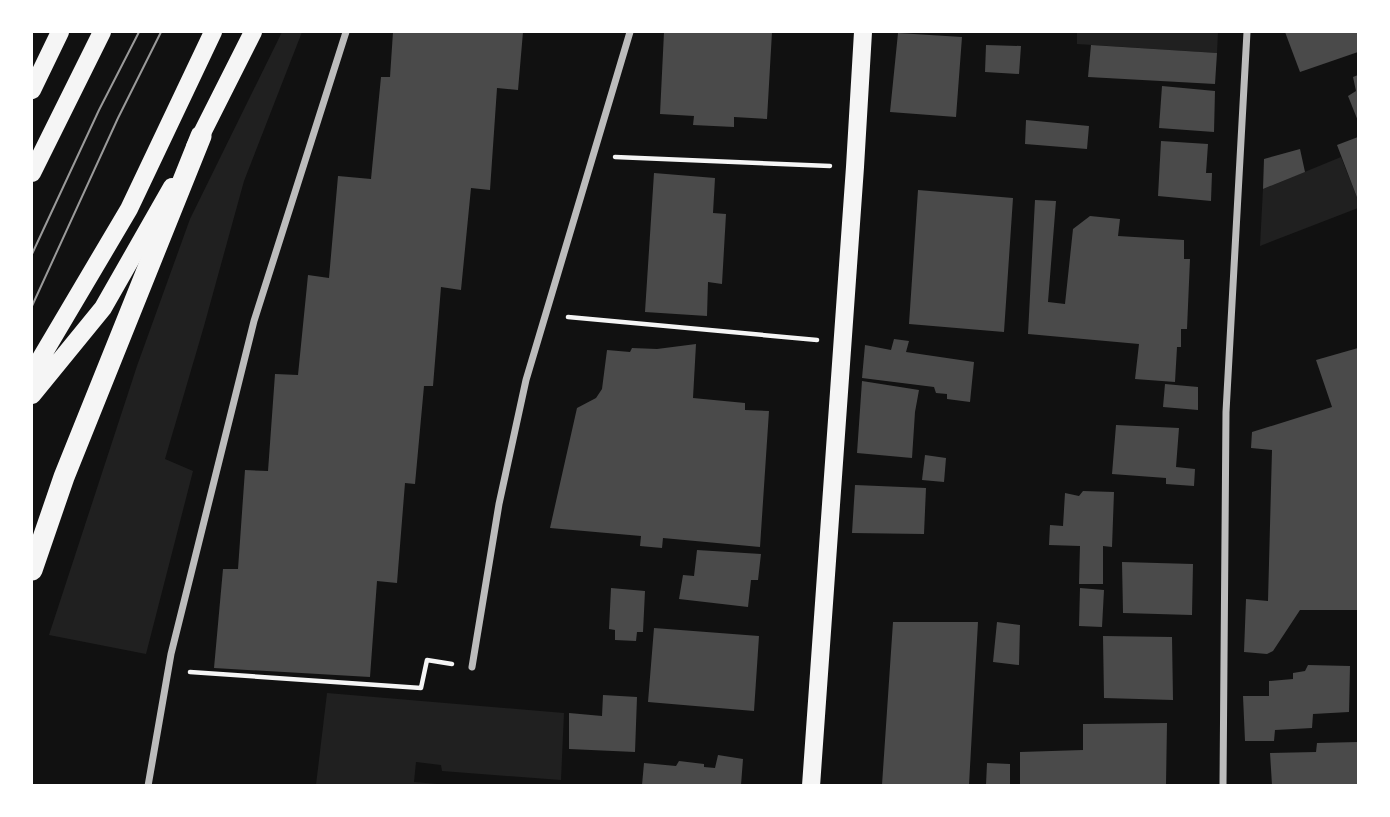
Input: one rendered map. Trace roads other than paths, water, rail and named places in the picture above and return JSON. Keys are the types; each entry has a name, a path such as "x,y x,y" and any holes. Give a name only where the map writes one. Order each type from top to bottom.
{"highway":[{"path":"32,570 64,477 201,136"}],"main road":[{"path":"32,90 60,32"},
{"path":"32,173 102,32"},
{"path":"32,373 129,209 214,32"},
{"path":"32,395 103,308 201,136 253,32"},
{"path":"811,786 863,32"}],"street":[{"path":"148,786 168,670 254,321 346,32"},
{"path":"472,667 499,504 526,380 629,32"},
{"path":"1223,786 1226,412 1247,32"}],"tram line":[{"path":"32,254 99,110 139,32"},
{"path":"32,306 118,118 161,32"}]}
